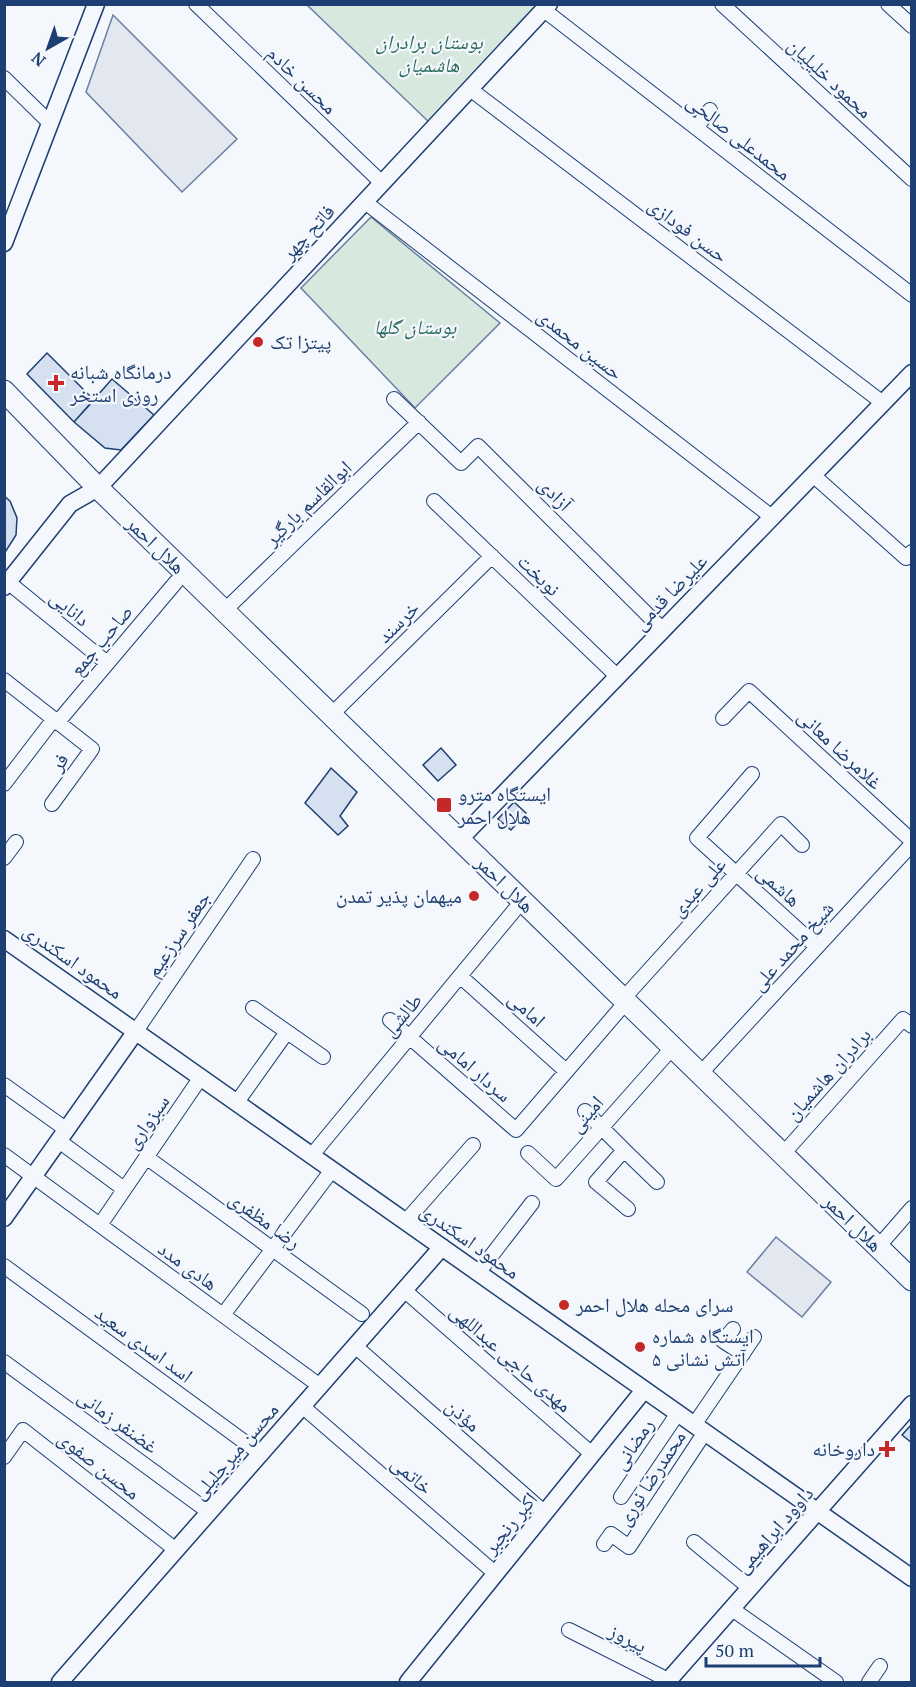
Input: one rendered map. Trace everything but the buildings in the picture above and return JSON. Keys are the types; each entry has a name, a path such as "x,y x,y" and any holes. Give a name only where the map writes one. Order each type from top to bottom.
{"main road":[{"name":"هلال احمر","path":"4,391 98,488 912,1280"}],"street":[{"path":"4,243 96,4"},
{"name":"محسن خادم","path":"196,4 382,183"},
{"name":"محمود خلیلیان","path":"722,4 910,175"},
{"path":"888,4 912,26"},
{"name":"فاتح چهر","path":"6,584 70,504 98,488 546,7"},
{"name":"محمدعلی صالحی","path":"546,7 696,128 912,295"},
{"path":"4,78 50,123"},
{"name":"حسن فودازی","path":"470,89 883,403"},
{"path":"696,128 710,110"},
{"name":"حسین محمدی","path":"364,202 772,517"},
{"name":"علیرضا قدمی","path":"459,840 912,373"},
{"path":"394,399 419,422"},
{"name":"ابوالقاسم بارگیر","path":"224,611 419,422"},
{"name":"آزادی","path":"419,422 461,463 478,446 663,630"},
{"path":"813,475 906,558 912,552"},
{"name":"نوبخت","path":"434,501 618,677"},
{"name":"خرسند","path":"331,715 492,556"},
{"name":"صاحب جمع","path":"4,784 176,582"},
{"name":"دانایی","path":"6,584 107,663"},
{"path":"4,680 55,722"},
{"name":"غلامرضا معانی","path":"723,718 749,691 912,842"},
{"name":"فر","path":"52,804 92,749 55,722"},
{"name":"هاشمی","path":"752,774 697,838 817,947"},
{"name":"علی عبدی","path":"624,1001 781,824 802,845"},
{"path":"4,858 16,842"},
{"name":"شیخ محمد علی","path":"700,1074 912,842"},
{"name":"جعفر سرزعیم","path":"136,1032 252,859"},
{"name":"طالشی","path":"312,1155 522,901"},
{"name":"محمود اسکندری","path":"4,939 912,1578"},
{"name":"امامی","path":"460,976 567,1071"},
{"path":"567,1071 624,1001"},
{"path":"253,1008 323,1057"},
{"name":"سردار امامی","path":"390,1020 516,1130 567,1071"},
{"name":"برادران هاشمیان","path":"783,1154 907,1023"},
{"path":"6,1212 34,1177 136,1032"},
{"path":"237,1102 287,1032"},
{"name":"امینی","path":"528,1153 556,1179 673,1047"},
{"name":"سبزواری","path":"100,1225 201,1077"},
{"path":"4,1086 124,1189"},
{"path":"585,1111 657,1182"},
{"path":"405,1221 473,1144"},
{"path":"624,1150 596,1182 628,1209"},
{"name":"هادی مدد","path":"4,1155 320,1386"},
{"name":"رضا مظفری","path":"146,1157 362,1314"},
{"path":"223,1315 332,1170"},
{"path":"478,1273 532,1203"},
{"path":"878,1247 912,1208"},
{"name":"محسن میرجلیلی","path":"60,1683 442,1247"},
{"name":"اسد اسدی سعید","path":"4,1266 261,1454"},
{"name":"مهدی حاجی عبداللهی","path":"404,1290 592,1454"},
{"path":"733,1329 723,1341 742,1354"},
{"path":"699,1429 754,1337"},
{"name":"مؤذن","path":"355,1346 545,1513"},
{"name":"غضنفر زمانی","path":"4,1362 209,1512"},
{"name":"اکبر رنجبر","path":"408,1683 644,1390"},
{"name":"داوود ابراهیمی","path":"669,1682 912,1404"},
{"name":"خاتمی","path":"302,1406 496,1574"},
{"name":"رمضانی","path":"621,1497 678,1413"},
{"name":"محمدرضا نوری","path":"604,1544 611,1534 629,1547 699,1429"},
{"name":"محسن صفوی","path":"4,1457 23,1430 176,1550"},
{"path":"694,1542 750,1588"},
{"path":"732,1609 836,1683"},
{"name":"پیروز","path":"569,1630 669,1682"},
{"path":"869,1683 880,1666"}],"green space":[{"name":"بوستان برادران هاشمیان","path":"534,4 536,6 432,125 307,5"},
{"name":"بوستان گلها","path":"371,217 500,323 415,408 301,288"}],"shaded area":[{"path":"113,15 237,139 182,192 86,92"},
{"path":"776,1237 831,1282 802,1317 747,1272"}],"place":[{"name":"پیتزا تک","path":"258,342"},
{"name":"درمانگاه شبانه روزی استخر","path":"56,383"},
{"name":"ایستگاه مترو هلال احمر","path":"444,805"},
{"name":"میهمان پذیر تمدن","path":"474,896"},
{"name":"سرای محله هلال احمر","path":"564,1305"},
{"name":"ایستگاه شماره ۵ آتش نشانی","path":"640,1347"},
{"name":"داروخانه","path":"887,1449"}]}
